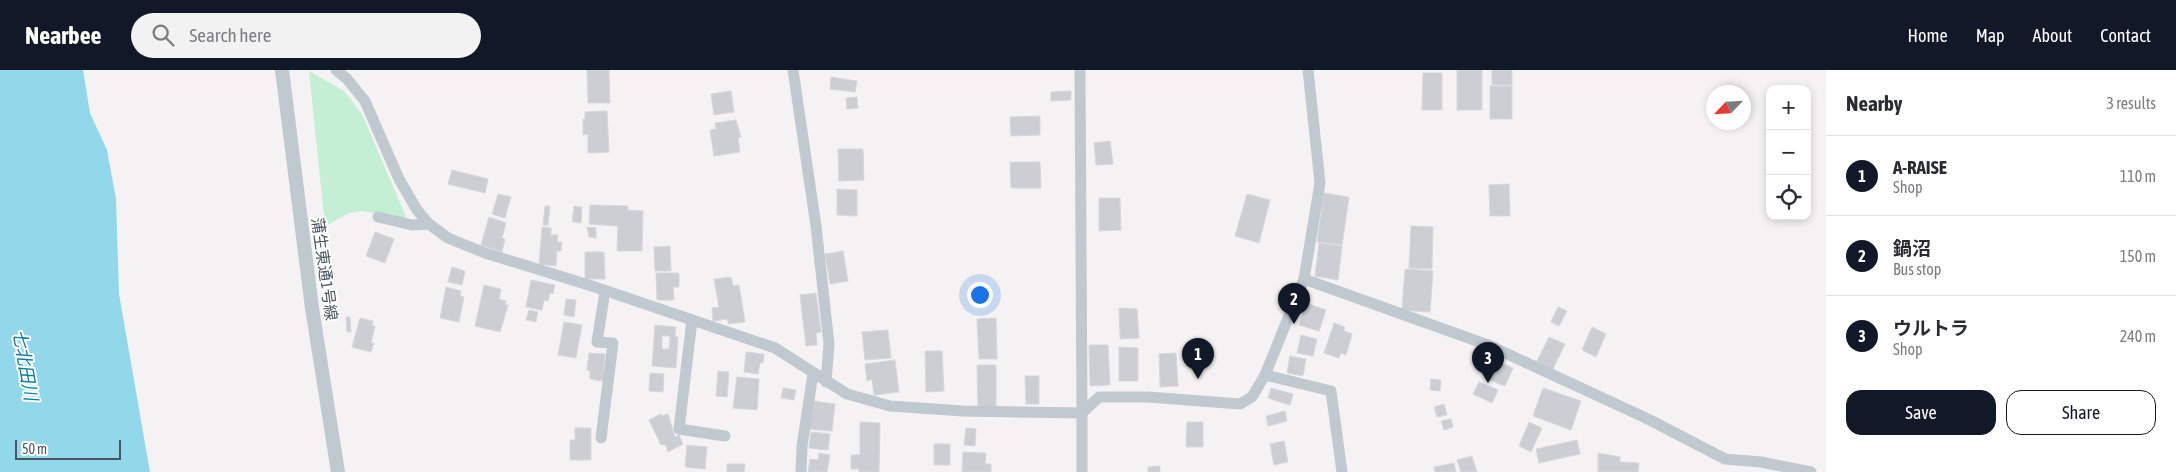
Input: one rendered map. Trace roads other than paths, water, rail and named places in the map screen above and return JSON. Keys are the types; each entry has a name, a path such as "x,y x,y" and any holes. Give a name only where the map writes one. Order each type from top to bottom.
{"street":[{"name":"蒲生東通1号線","path":"282,70 312,308 338,472"},
{"path":"336,70 347,79 365,101 399,179 417,210 429,224 448,238 485,254 606,291 775,348 847,394 890,406 964,412 1082,413 1099,397 1148,397 1240,404 1252,397 1265,375 1304,279 1320,183 1308,70"},
{"path":"793,70 816,226 829,344 826,382"},
{"path":"1080,70 1082,472"},
{"path":"378,217 412,225 429,224"},
{"path":"1304,279 1488,345 1648,419 1725,459 1761,462 1811,472"},
{"path":"601,438 613,343 597,342 606,291"},
{"path":"692,320 679,429 725,436"},
{"path":"801,472 802,446 813,374"},
{"path":"1265,375 1331,392 1342,472"}],"water":[{"name":"七北田川","path":"0,70 83,70 90,113 107,150 116,199 119,294 150,472 0,472"}],"place":[{"name":"鍋沼","path":"1294,324"},
{"name":"A-RAISE","path":"1198,379"},
{"name":"ウルトラ","path":"1488,383"}]}
